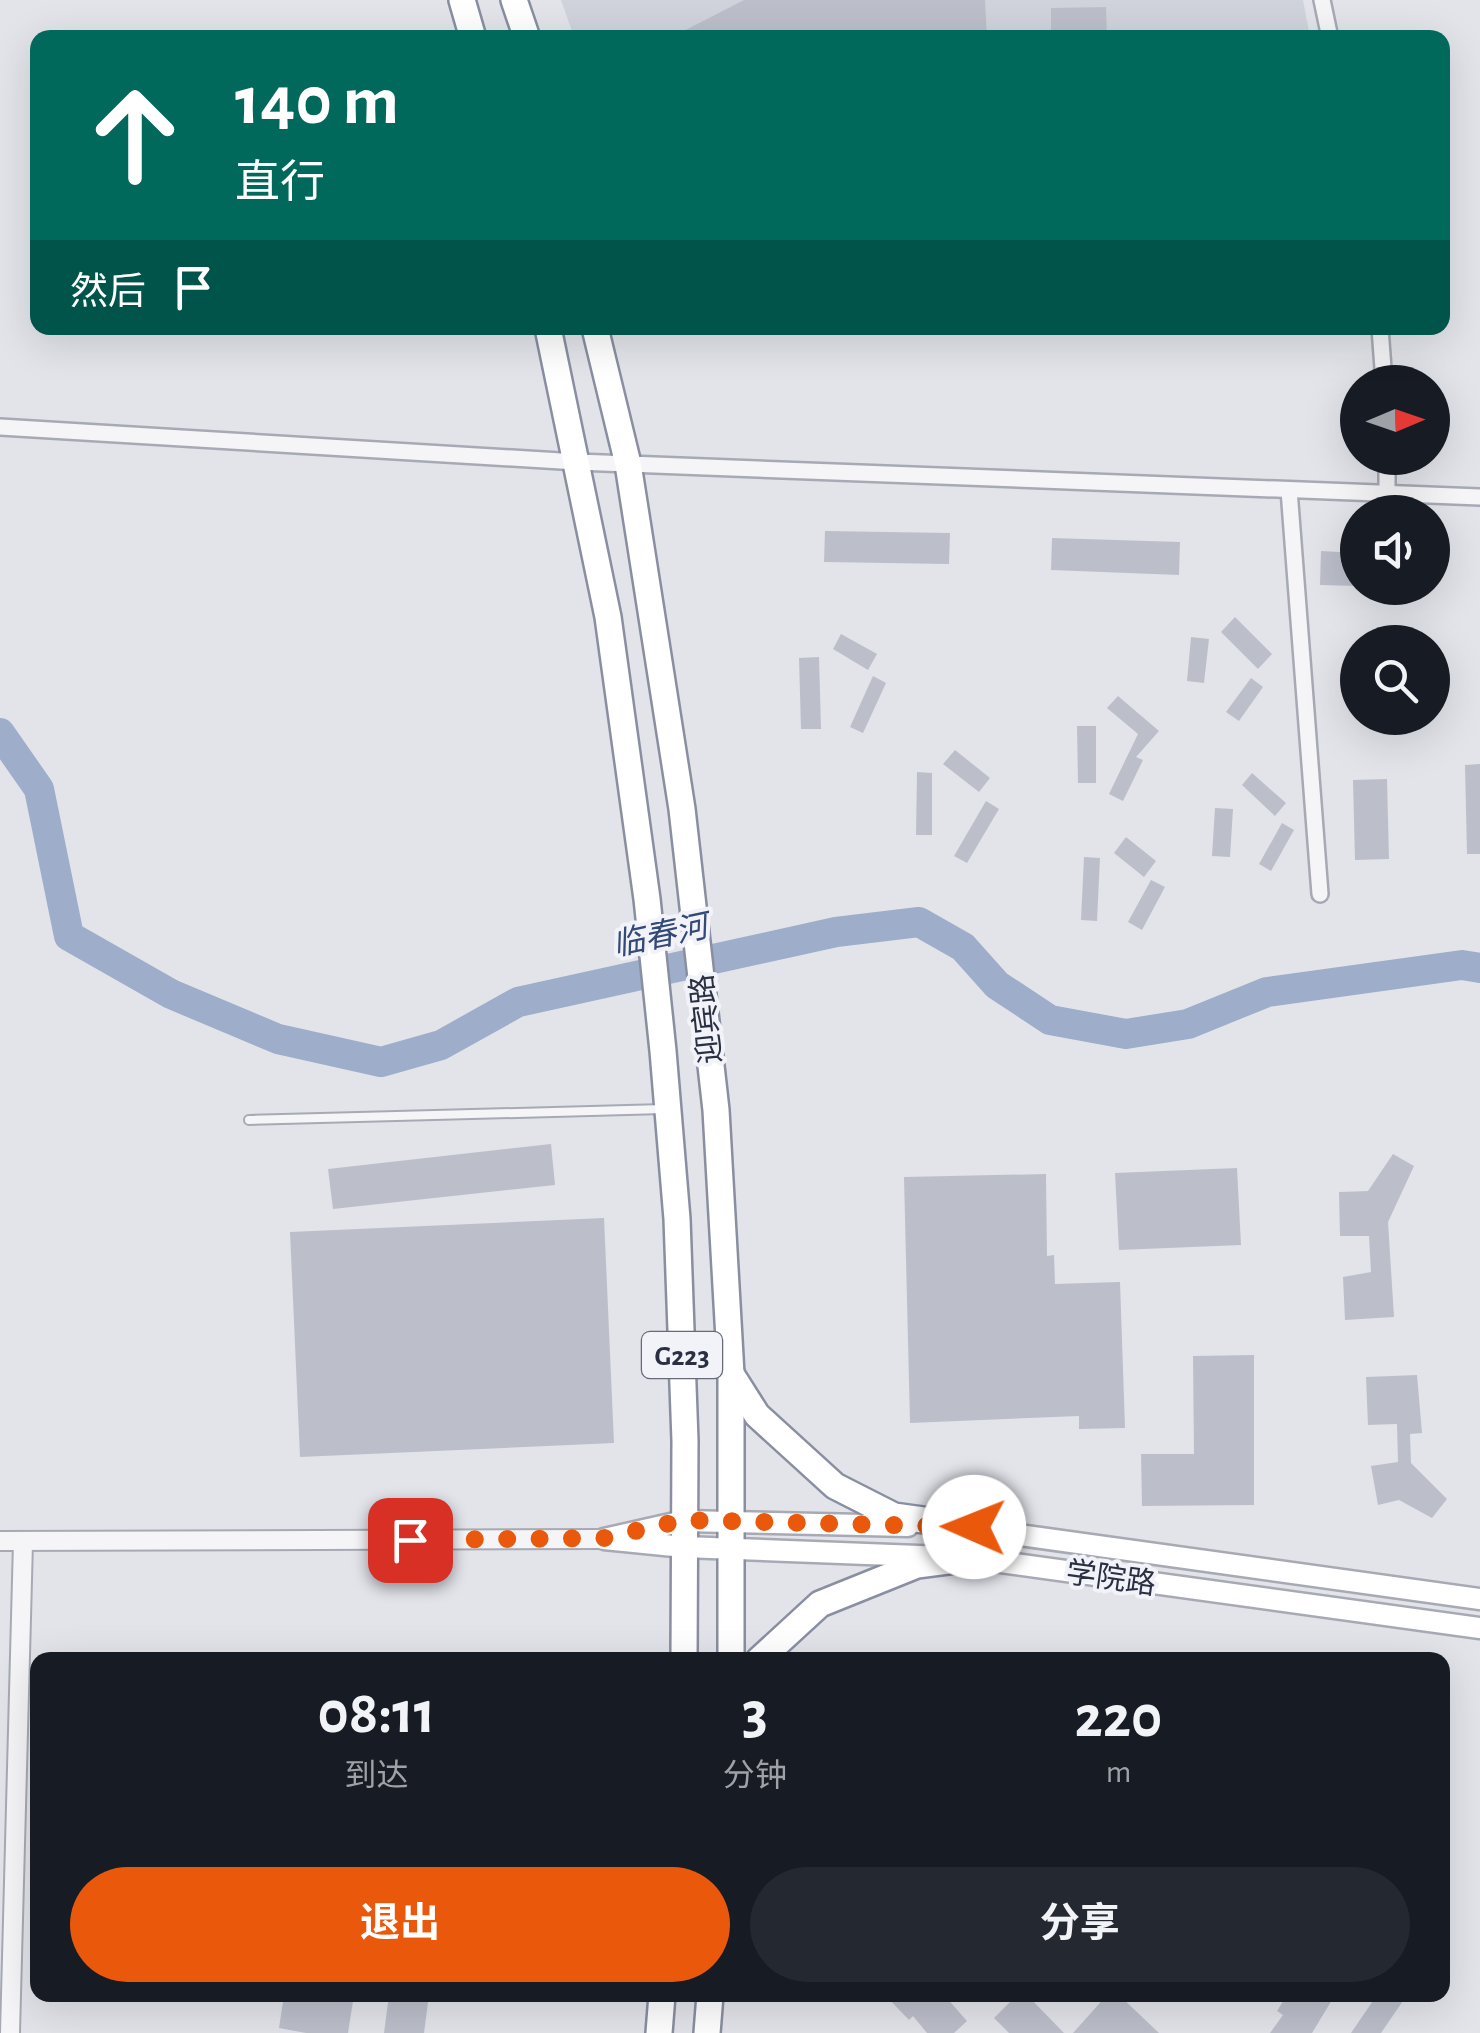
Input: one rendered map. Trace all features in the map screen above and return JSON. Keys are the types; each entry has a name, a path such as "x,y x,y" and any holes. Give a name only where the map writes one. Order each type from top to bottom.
{"highway":[{"path":"462,0 471,30"},
{"path":"518,2 525,30"},
{"name":"迎宾路","path":"550,335 608,617 647,899 663,1050 678,1262 684,1652"},
{"name":"迎宾路","path":"597,335 628,464 692,895 710,1049 731,1374 731,1652"},
{"path":"731,1374 757,1416 835,1486 894,1516 974,1527"},
{"path":"768,1652 820,1604 917,1565 971,1558"},
{"path":"660,2033 662,2002"},
{"path":"707,2033 709,2002"}],"main road":[{"name":"学院路","path":"604,1538 684,1534 731,1521 974,1527 1480,1599"},
{"name":"学院路","path":"684,1534 732,1548 971,1558 1480,1628"}],"street":[{"path":"1322,0 1328,30"},
{"path":"1381,335 1383,365"},
{"path":"0,427 577,462 1480,497"},
{"path":"1387,494 1388,475"},
{"path":"1289,490 1320,894"},
{"path":"0,1541 604,1538"},
{"path":"7,2020 23,1542"}],"lane":[{"path":"248,1120 668,1109"}],"shaded area":[{"path":"561,0 1303,0 1309,30 572,30"}],"building":[{"path":"744,0 985,0 987,30 686,30"},
{"path":"1106,7 1107,30 1051,30 1051,8"},
{"path":"825,531 950,533 949,564 824,562"},
{"path":"1052,538 1180,542 1179,575 1051,570"},
{"path":"1321,551 1340,552 1340,586 1320,585"},
{"path":"1235,617 1272,654 1258,669 1221,632"},
{"path":"841,634 877,654 868,670 833,649"},
{"path":"1191,637 1209,639 1204,683 1187,681"},
{"path":"819,657 821,729 801,729 799,658"},
{"path":"873,676 886,683 863,733 850,727"},
{"path":"1251,678 1263,687 1239,721 1226,712"},
{"path":"1118,696 1159,731 1136,757 1143,760 1123,801 1109,794 1138,734 1107,708"},
{"path":"1077,726 1096,726 1096,783 1078,783"},
{"path":"955,750 990,778 979,792 943,764"},
{"path":"1480,764 1480,854 1467,854 1465,765"},
{"path":"917,772 932,773 932,835 916,835"},
{"path":"1252,773 1286,803 1275,816 1242,785"},
{"path":"1387,779 1389,859 1355,860 1353,780"},
{"path":"986,801 999,809 967,863 954,856"},
{"path":"1215,808 1233,809 1230,857 1212,856"},
{"path":"1282,823 1294,830 1271,871 1259,864"},
{"path":"1126,837 1156,861 1144,877 1114,853"},
{"path":"1084,857 1100,858 1097,921 1081,920"},
{"path":"1151,880 1165,887 1142,930 1128,922"},
{"path":"551,1144 555,1185 333,1209 328,1169"},
{"path":"1393,1154 1414,1166 1388,1222 1394,1317 1345,1320 1343,1277 1371,1272 1369,1236 1340,1236 1339,1192 1368,1191"},
{"path":"1237,1168 1241,1245 1119,1250 1115,1173"},
{"path":"1046,1174 1047,1256 1054,1255 1055,1284 1120,1282 1125,1428 1079,1429 1079,1416 910,1423 904,1177"},
{"path":"604,1218 614,1443 300,1457 290,1232"},
{"path":"1254,1355 1254,1505 1142,1506 1141,1454 1194,1454 1193,1356"},
{"path":"1417,1375 1422,1433 1410,1434 1411,1463 1447,1499 1432,1518 1399,1500 1378,1505 1371,1466 1398,1462 1397,1424 1368,1425 1366,1377"},
{"path":"283,2002 353,2002 348,2033 306,2033 279,2028"},
{"path":"388,2002 428,2002 424,2033 384,2033"},
{"path":"892,2002 950,2002 967,2021 954,2033 927,2033 913,2016 909,2020"},
{"path":"1010,2002 1034,2002 1064,2033 1009,2033 994,2018"},
{"path":"1101,2002 1126,2002 1159,2033 1073,2033"},
{"path":"1283,2002 1331,2002 1312,2033 1270,2033 1283,2015 1277,2011"},
{"path":"1372,2002 1402,2002 1381,2033 1351,2033"}],"waterway":[{"name":"临春河","path":"0,733 39,789 69,936 171,994 278,1039 381,1062 441,1045 518,1002 836,932 919,922 963,947 997,985 1050,1020 1126,1034 1188,1024 1267,992 1462,965 1480,968"}],"route":[{"path":"410,1540 604,1538 684,1520 974,1527"}]}
